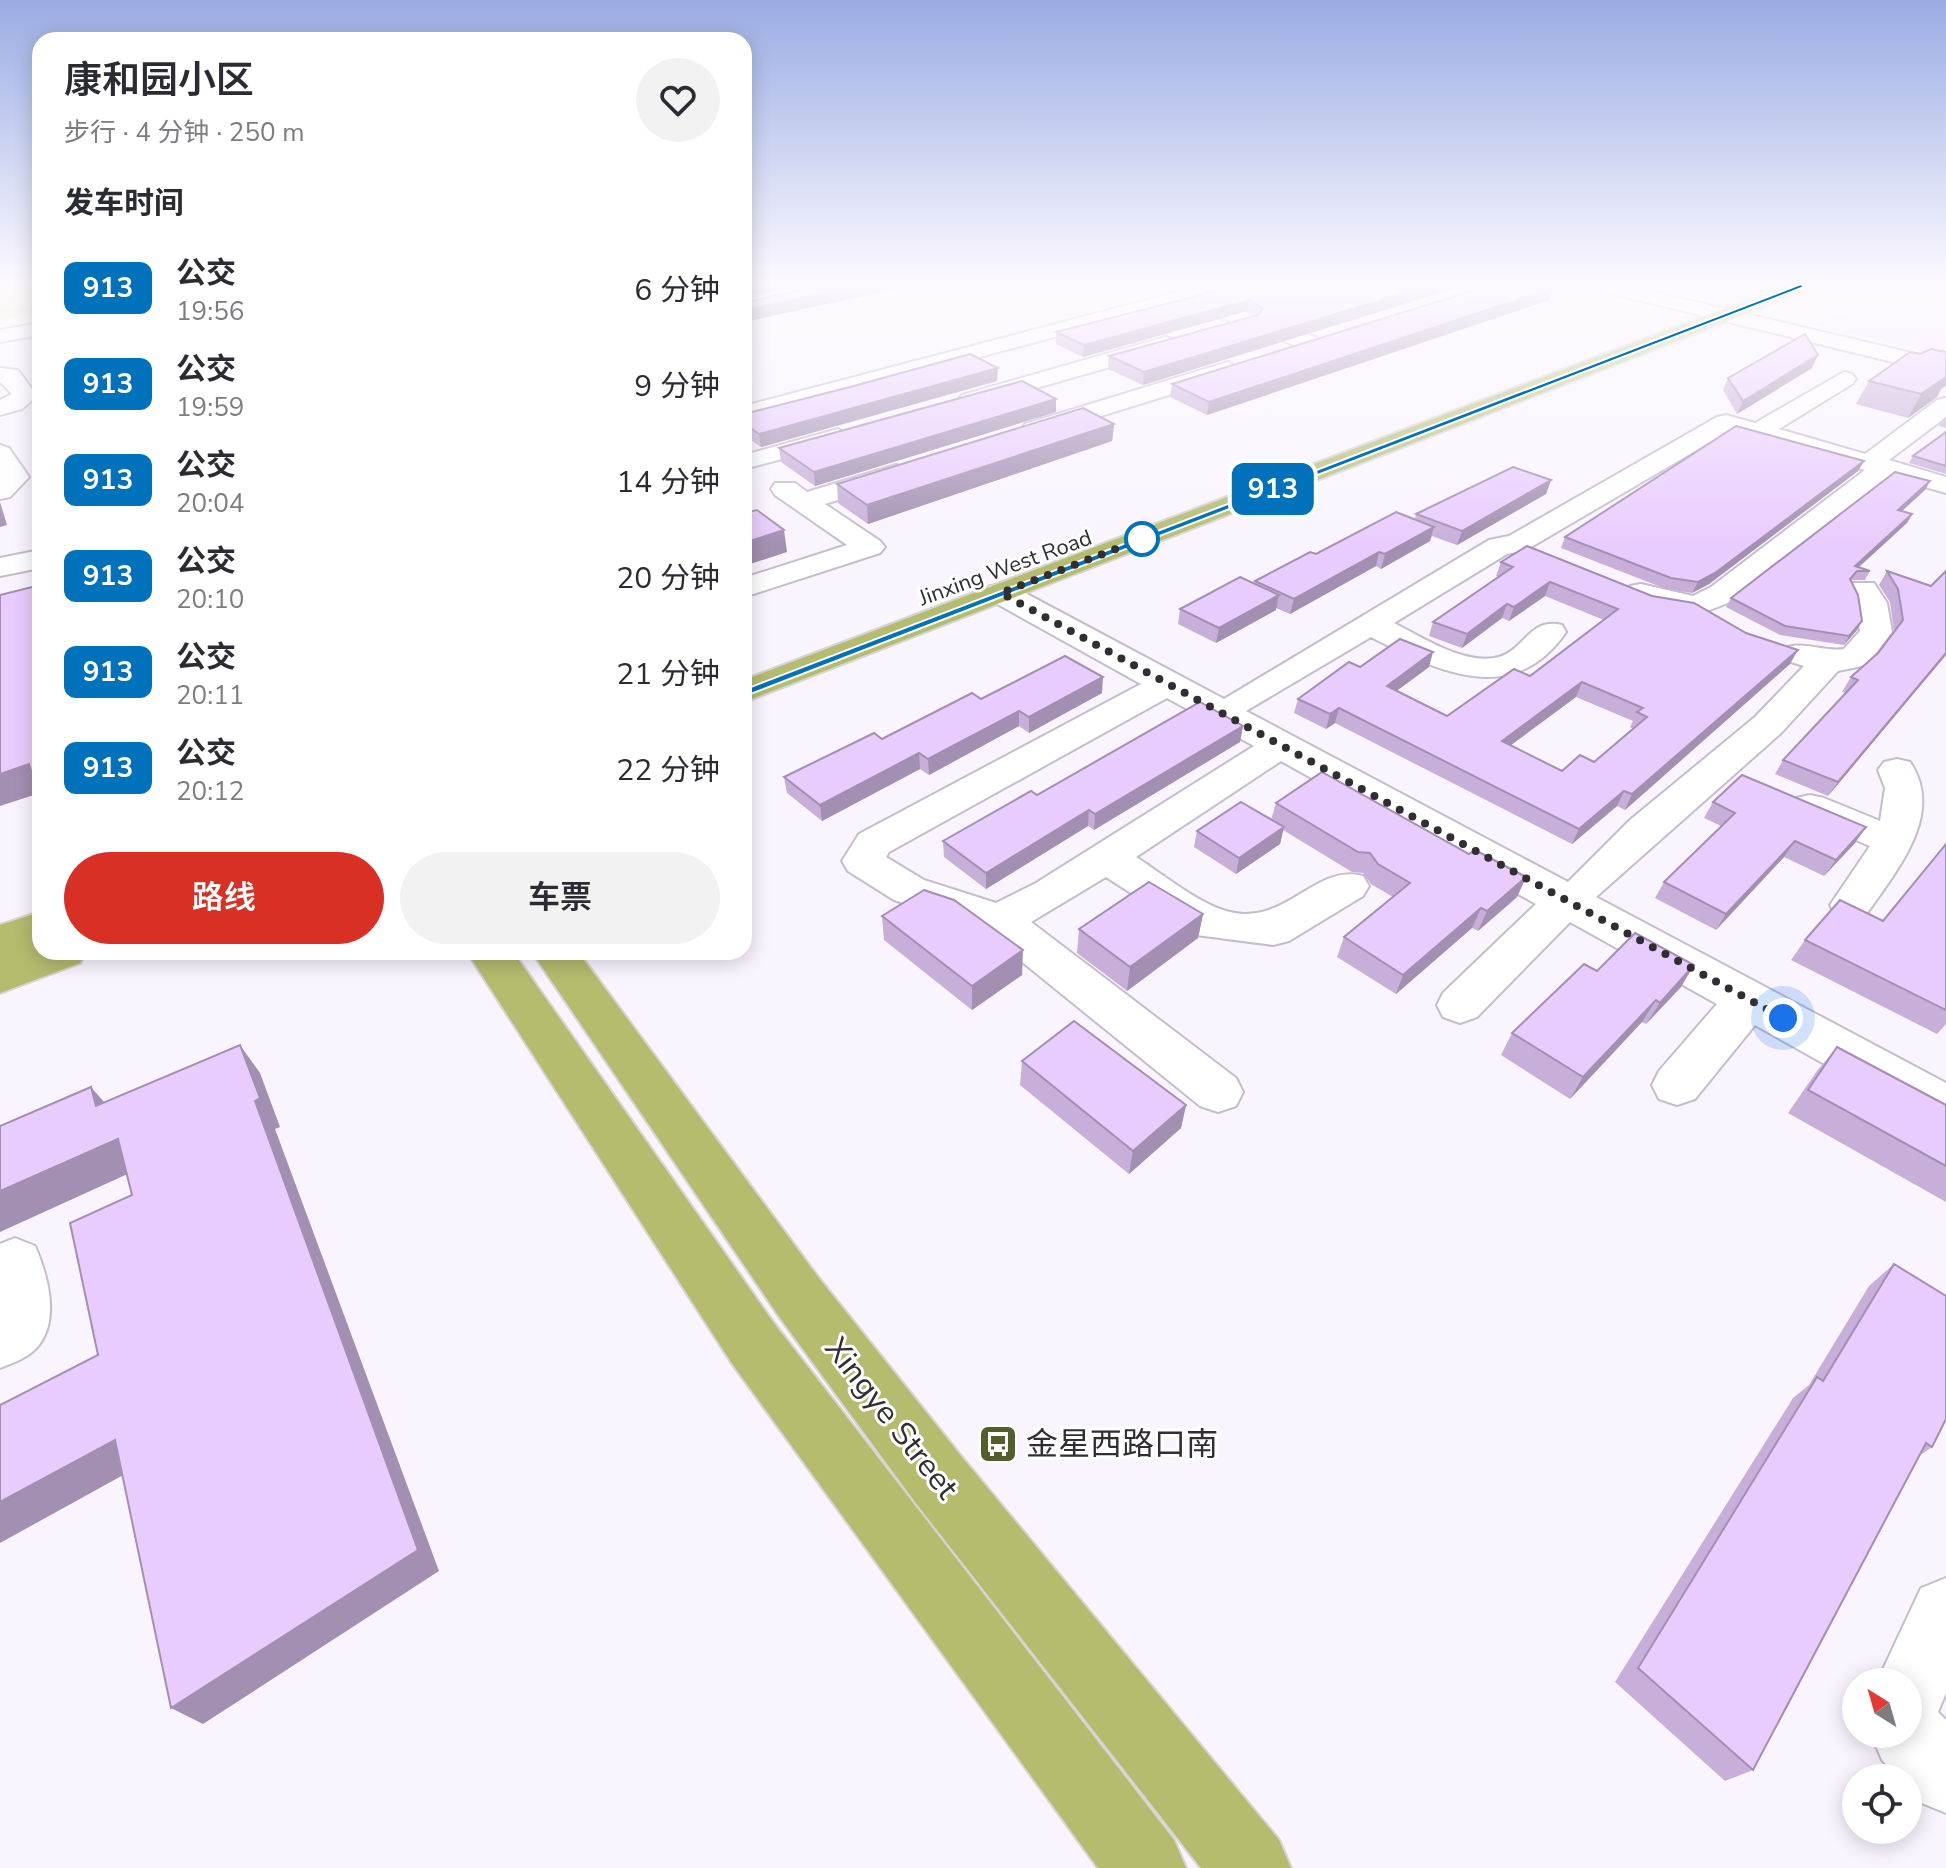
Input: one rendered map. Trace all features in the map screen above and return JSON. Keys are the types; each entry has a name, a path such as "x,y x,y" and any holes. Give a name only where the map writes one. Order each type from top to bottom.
{"main road":[{"name":"Jinxing West Road","path":"759,658 1544,373"},
{"name":"Jinxing West Road","path":"752,689 1559,373"},
{"path":"0,942 32,930"},
{"path":"0,976 43,960"},
{"path":"494,960 752,1342 1146,1868"},
{"name":"Xingye Street","path":"560,960 808,1308 938,1479 1251,1868"}],"street":[{"path":"752,411 894,373"},
{"path":"1049,373 1055,376"},
{"path":"942,408 1065,373"},
{"path":"1014,436 1213,373"},
{"path":"0,375 10,375 25,396 14,404 0,408"},
{"path":"1759,431 1844,379"},
{"path":"1017,387 1075,417"},
{"path":"1697,606 1722,594 1946,405"},
{"path":"1239,702 1499,546 1516,544 1726,422 1946,485"},
{"path":"752,467 867,429"},
{"path":"0,453 16,477 0,491"},
{"path":"803,502 924,464"},
{"path":"752,472 870,547 752,585"},
{"path":"1516,544 1557,560"},
{"path":"0,567 32,561"},
{"path":"1613,582 1658,600 1697,606 1723,626"},
{"path":"1011,590 1167,684 1281,745 1946,1073"},
{"path":"1011,590 1239,702 1577,892 1946,1107"},
{"path":"1773,645 1827,662 1855,658 1876,632 1871,603 1863,590"},
{"path":"1369,624 1423,649 1476,667 1511,664 1550,632"},
{"path":"1460,1005 1644,829 1719,768 1804,690 1827,662"},
{"path":"1167,684 873,843 863,861 909,890 999,920 1218,1092"},
{"path":"999,920 1051,893 1281,745"},
{"path":"1719,768 1870,833 1898,836"},
{"path":"1851,905 1898,836 1904,788 1897,770"},
{"path":"1107,858 1211,924 1273,930 1348,886"},
{"path":"1677,1085 1745,1004"},
{"path":"0,1340 18,1326 20,1276 15,1264"},
{"path":"1921,1668 1946,1613"},
{"path":"1921,1748 1946,1775"}],"building":[{"path":"900,373 979,373 759,434 752,429 752,412"},
{"path":"1207,373 1296,373 1209,402 1172,384"},
{"path":"1736,373 1788,373 1743,401 1728,378"},
{"path":"1880,373 1946,373 1946,377 1921,394 1869,381"},
{"path":"1022,381 1056,399 814,472 779,448"},
{"path":"1083,408 1114,424 867,505 837,484"},
{"path":"1736,426 1864,461 1715,573 1698,582 1671,578 1565,537"},
{"path":"1946,432 1946,466 1913,456"},
{"path":"1513,467 1551,480 1462,531 1416,514"},
{"path":"1895,472 1930,481 1898,510 1912,514 1855,566 1870,571 1857,571 1850,579 1858,595 1862,621 1849,636 1785,626 1731,598"},
{"path":"757,510 784,530 752,540 752,511"},
{"path":"1396,512 1434,527 1385,554 1379,552 1294,599 1255,581 1310,552 1316,554"},
{"path":"1527,546 1652,596 1694,603 1746,633 1798,650 1632,794 1624,791 1579,829 1339,708 1330,714 1298,699 1349,662 1360,667 1400,639 1433,652 1387,686 1447,716 1514,669 1530,676 1618,609 1550,582 1514,607 1507,604 1467,634 1433,622 1513,567 1501,562","holes":["1582,682 1643,708 1637,712 1647,717 1594,762 1580,755 1562,771 1502,741"]},
{"path":"1887,571 1931,586 1946,571 1946,653 1838,782 1783,760 1858,680 1851,677 1878,653 1903,620 1898,589"},
{"path":"1240,577 1279,595 1219,628 1180,609"},
{"path":"32,587 32,775 29,764 0,774 0,595"},
{"path":"1065,656 1103,677 1029,717 1019,711 928,759 919,753 820,805 784,777 874,733 882,739 972,693 981,699"},
{"path":"1200,702 1243,726 1095,814 1089,810 986,873 943,841 1031,791 1037,795"},
{"path":"1322,772 1469,854 1475,850 1526,877 1487,911 1481,908 1403,975 1344,937 1410,883 1378,864 1370,853 1358,852 1276,803"},
{"path":"1742,775 1866,827 1836,860 1795,841 1726,914 1664,882 1735,813 1713,802"},
{"path":"1241,802 1284,827 1239,858 1197,831"},
{"path":"1946,844 1946,1010 1805,940 1840,900 1883,921"},
{"path":"1149,882 1203,914 1130,967 1079,929"},
{"path":"924,890 954,900 1023,950 972,986 882,916"},
{"path":"1635,933 1694,965 1660,1003 1656,1000 1583,1077 1512,1033 1584,964 1597,971"},
{"path":"1074,1021 1186,1105 1133,1151 1022,1061"},
{"path":"240,1045 260,1098 255,1101 418,1550 171,1708 115,1440 0,1502 0,1405 98,1355 70,1223 132,1195 118,1139 0,1191 0,1126 91,1087 96,1106"},
{"path":"1837,1047 1946,1105 1946,1166 1808,1090"},
{"path":"1894,1264 1946,1296 1946,1419 1932,1447 1926,1443 1753,1770 1638,1668 1817,1377 1823,1381"}],"bus line":[{"name":"913","path":"752,689 1574,373"}],"place":[{"name":"金星西路口南","path":"998,1444"}],"route":[{"path":"1142,539 1001,593 1783,1018"}]}
